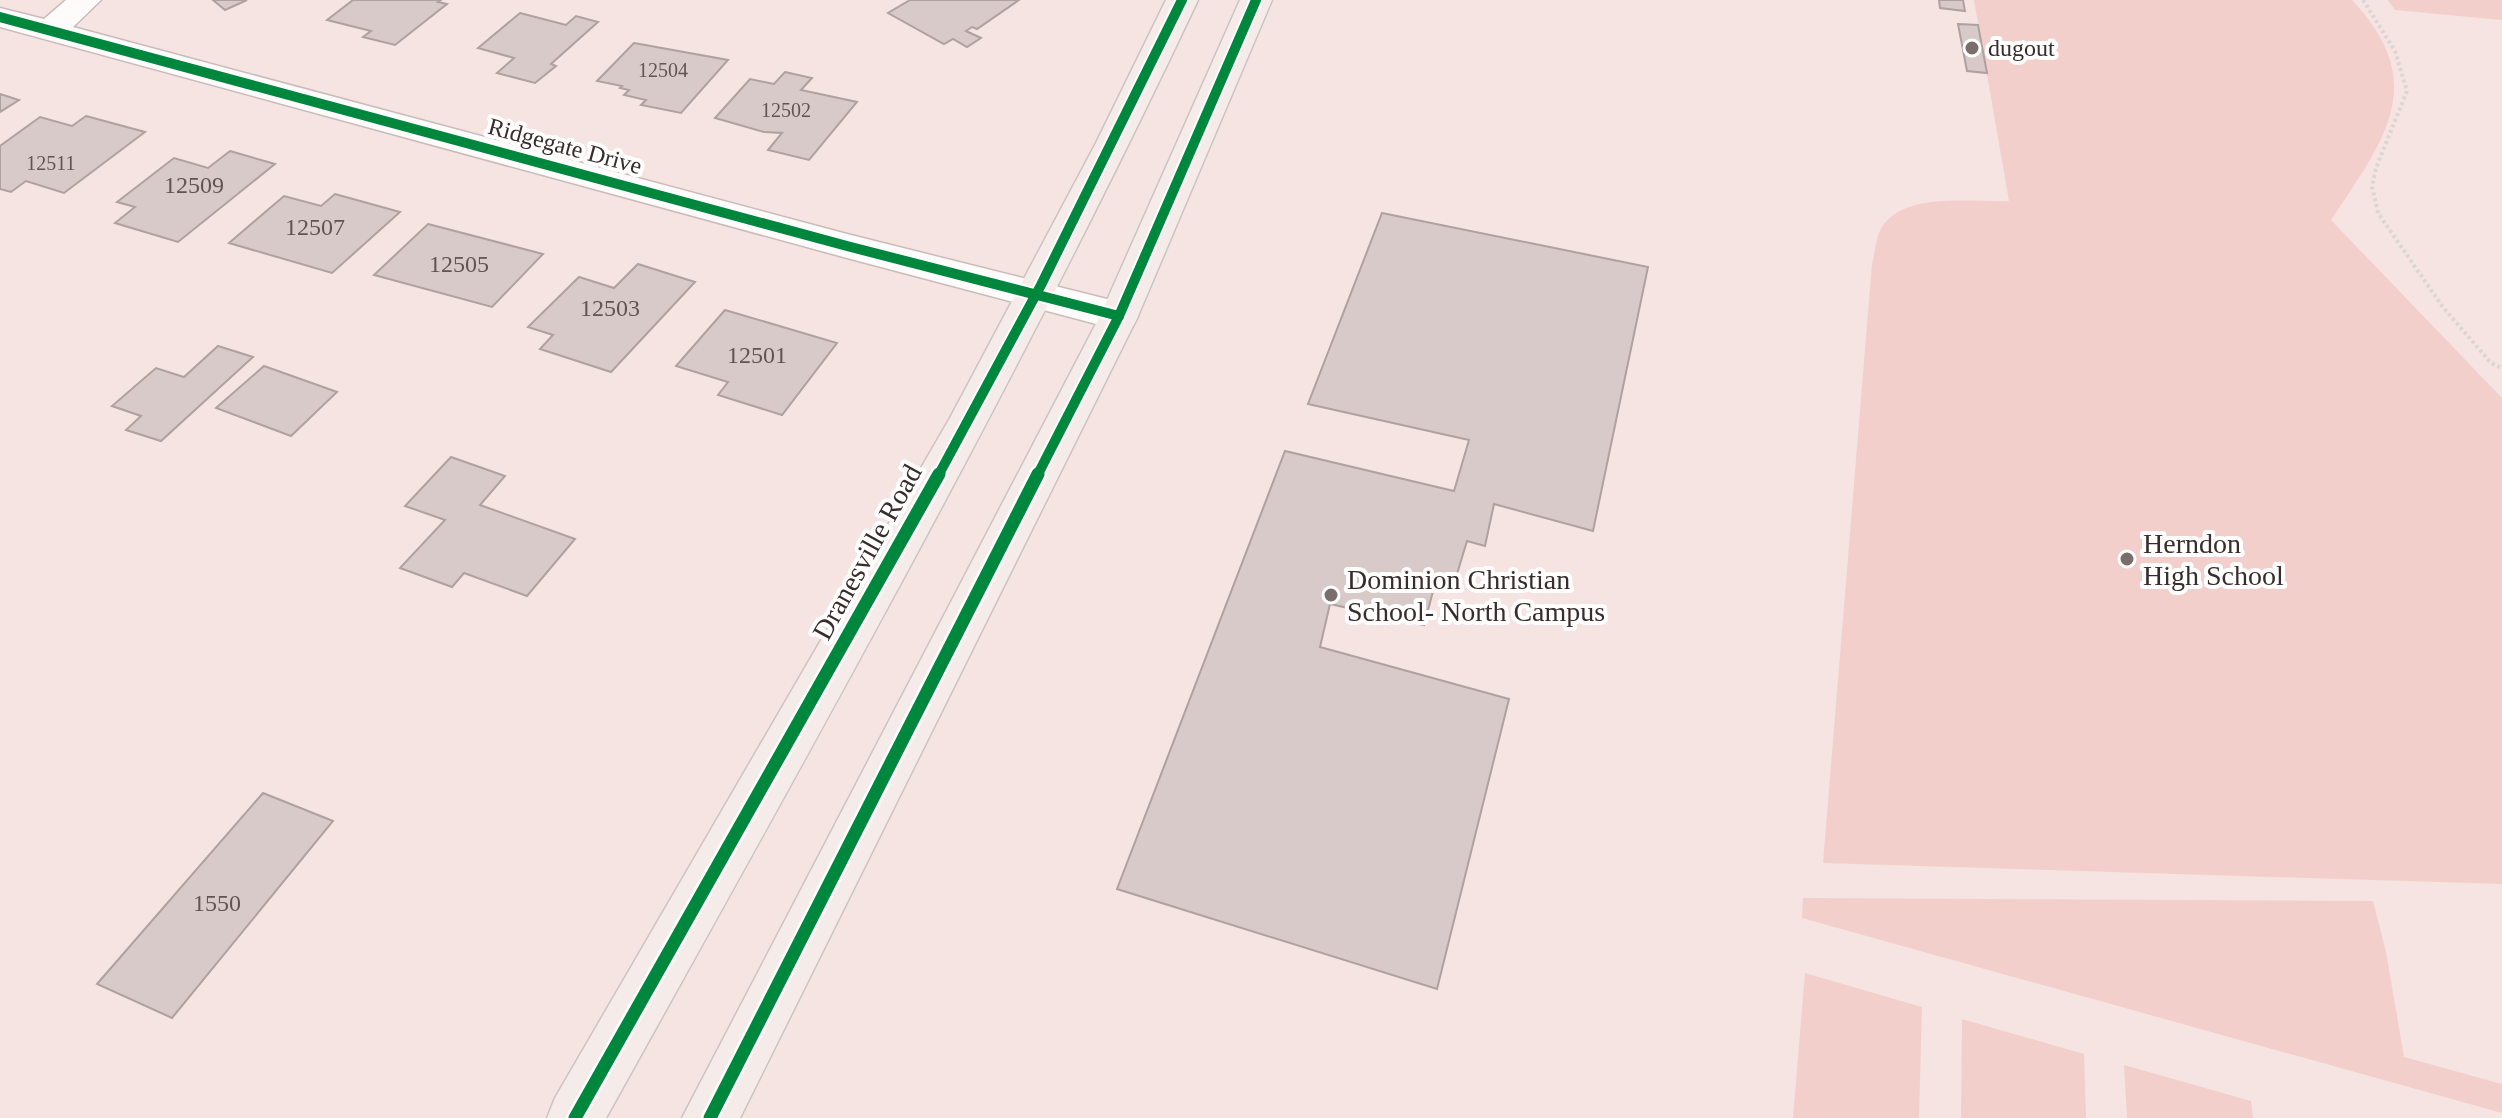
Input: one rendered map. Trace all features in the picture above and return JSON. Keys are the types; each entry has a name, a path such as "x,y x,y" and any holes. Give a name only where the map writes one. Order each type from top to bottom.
{"main road":[{"name":"Dranesville Road","path":"575,1118 889,564 1036,295 1182,0"},
{"path":"710,1118 1119,316 1256,0"}],"street":[{"path":"51,30 85,0"},
{"name":"Ridgegate Drive","path":"0,17 1119,316"}],"path":[{"path":"2363,0 2395,51 2407,91 2376,168 2372,187 2378,213 2442,306 2491,363 2502,368"}],"shaded area":[{"path":"1974,0 2352,0 2376,30 2390,59 2394,85 2391,112 2368,164 2331,220 2502,398 2502,884 1823,863 1872,264 1877,240 1882,227 1906,208 1941,201 2009,201"},
{"path":"2388,0 2502,0 2502,20 2395,10"},
{"path":"1803,898 2373,901 2386,952 2404,1057 2502,1084 2502,1113 1802,918"},
{"path":"1805,973 1922,1007 1919,1118 1793,1118"},
{"path":"1962,1019 2084,1054 2086,1118 1961,1118"},
{"path":"2124,1065 2251,1101 2253,1118 2127,1118"}],"building":[{"path":"213,0 247,0 225,10"},
{"path":"353,0 441,0 438,2 447,4 395,45 363,37 371,31 327,20"},
{"path":"910,0 1019,0 977,29 972,27 966,31 981,38 967,47 953,39 944,44 888,13"},
{"path":"1939,0 1963,0 1965,11 1940,8"},
{"path":"520,13 566,25 576,16 598,22 551,64 556,66 535,83 497,73 514,58 478,48"},
{"name":"dugout","path":"1958,24 1978,25 1987,73 1967,71"},
{"path":"634,43 728,60 681,113 641,105 646,100 624,95 629,90 620,88 622,86 597,81"},
{"path":"785,72 812,78 801,90 857,102 809,160 768,150 782,133 764,132 715,118 750,79 774,84"},
{"path":"0,94 19,100 0,112"},
{"path":"86,116 145,132 64,193 26,181 11,192 0,189 0,146 40,117 72,126"},
{"path":"230,151 275,164 178,242 115,223 135,207 117,202 174,158 208,168"},
{"path":"335,194 400,212 332,273 229,243 284,196 321,206"},
{"name":"Dominion Christian School- North Campus","path":"1382,213 1648,267 1593,531 1494,504 1485,546 1467,541 1453,587 1435,584 1424,625 1330,604 1320,647 1509,699 1437,989 1117,889 1285,451 1454,491 1469,440 1308,404"},
{"path":"428,224 543,254 492,307 374,275"},
{"path":"638,264 695,282 611,372 540,349 553,335 528,327 579,277 614,288"},
{"path":"725,310 837,343 782,415 718,395 728,382 676,366"},
{"path":"218,346 253,357 161,441 126,430 141,416 112,406 156,368 184,377"},
{"path":"264,366 337,392 291,436 216,408"},
{"path":"451,457 505,476 480,505 575,539 527,596 464,573 452,587 400,568 445,520 405,506"},
{"path":"263,793 333,821 172,1018 97,984"}],"cycle path":[{"path":"575,1118 890,565 1041,285 1182,0"},
{"path":"710,1118 1119,316 1256,0"},
{"path":"0,17 847,246 1119,316"}],"place":[{"name":"dugout","path":"1972,48"},
{"name":"Herndon High School","path":"2127,559"},
{"name":"Dominion Christian School- North Campus","path":"1331,595"}]}
